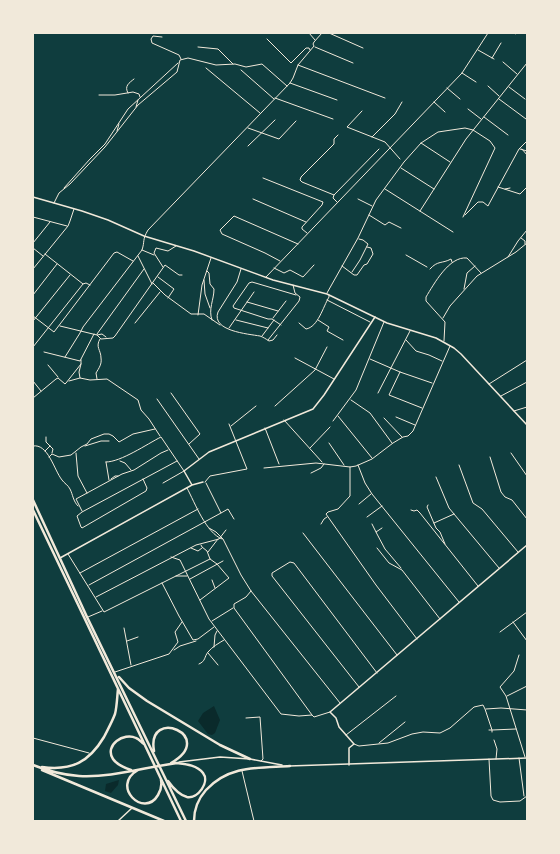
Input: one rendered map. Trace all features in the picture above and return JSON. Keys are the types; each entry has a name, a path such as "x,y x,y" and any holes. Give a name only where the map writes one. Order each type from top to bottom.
{"highway":[{"path":"33,500 186,821"},
{"path":"33,510 181,821"},
{"path":"102,655 106,654"},
{"path":"115,672 129,688 147,701 220,745 250,759"},
{"path":"33,765 49,768 64,767 79,763 92,754 100,744 112,721 118,700 118,689"},
{"path":"156,758 153,745 155,734 159,730 165,728 178,730 186,737 186,748 181,757 170,764"},
{"path":"132,771 124,768 113,760 111,748 117,740 125,737 137,738 145,745"},
{"path":"33,765 60,773 80,776 132,771 177,763 192,766 200,770 205,776 204,786 193,797 187,797 172,786 162,772"},
{"path":"33,765 51,774 164,821"},
{"path":"194,821 195,807 205,791 215,781 224,775 242,769 290,766"},
{"path":"140,769 131,775 127,786 129,795 139,802 148,803 156,798 161,787 159,774"}],"main road":[{"path":"33,197 74,208 108,220 144,236 266,278 328,294 384,321 427,334 444,341 465,358 527,425"},
{"path":"192,485 184,471 209,452 313,409 324,395 375,316"},
{"path":"60,558 192,485 204,482"},
{"path":"349,765 349,748 354,744 339,727 336,718 330,712 527,545"},
{"path":"177,763 220,757 250,759 290,766 526,758"},
{"path":"118,821 132,808"}],"street":[{"path":"309,33 316,40"},
{"path":"65,357 81,330 142,250 144,236 169,208 290,83 298,65 314,46 313,44 322,33"},
{"path":"330,33 363,48"},
{"path":"266,278 337,202 462,73 488,33"},
{"path":"162,37 153,36 152,43 179,55 181,60"},
{"path":"267,39 291,63 306,48 309,48 310,51"},
{"path":"477,50 493,59 501,43"},
{"path":"314,46 353,63"},
{"path":"198,47 218,49 233,64"},
{"path":"54,203 59,193 105,144 128,109 181,60 188,58 196,59 216,66 233,64 246,67 262,64 287,86"},
{"path":"63,189 90,164 136,108 174,76 179,68 179,62"},
{"path":"503,62 518,74"},
{"path":"420,211 473,130 527,63"},
{"path":"298,65 385,98"},
{"path":"206,68 261,114"},
{"path":"241,70 275,99 333,119"},
{"path":"462,73 476,82"},
{"path":"128,93 126,88 134,79"},
{"path":"290,83 337,100"},
{"path":"488,86 500,96"},
{"path":"508,86 525,99"},
{"path":"447,88 460,99"},
{"path":"99,95 137,93 140,95 140,98"},
{"path":"498,98 526,119"},
{"path":"136,108 138,100"},
{"path":"372,137 395,114 402,102"},
{"path":"434,102 445,112"},
{"path":"468,109 482,120"},
{"path":"362,111 348,127 385,142 400,159"},
{"path":"484,116 508,135"},
{"path":"248,146 275,120"},
{"path":"248,127 279,139 296,121"},
{"path":"117,132 119,124"},
{"path":"299,324 308,329 312,327 317,320 327,300 328,294 379,195 422,143 431,136 442,131 465,128 473,130 492,143 495,148 463,217 478,202 483,202 488,206 521,146 527,141"},
{"path":"334,195 302,182 300,179 334,144 334,139 338,135"},
{"path":"422,143 451,162"},
{"path":"334,195 379,149"},
{"path":"519,150 521,149 527,151"},
{"path":"521,149 527,155"},
{"path":"400,168 434,190"},
{"path":"263,178 323,202 302,227 308,234"},
{"path":"498,187 520,194 527,187"},
{"path":"504,189 510,188"},
{"path":"385,189 453,232"},
{"path":"334,195 333,198 337,202"},
{"path":"253,199 306,222"},
{"path":"358,200 373,206"},
{"path":"33,269 68,226 74,208"},
{"path":"368,215 385,225 389,222 401,228"},
{"path":"33,217 68,226"},
{"path":"281,261 222,234 220,230 232,217 235,217 298,244"},
{"path":"33,243 50,222"},
{"path":"507,258 527,230"},
{"path":"352,273 368,243 358,238"},
{"path":"521,238 525,241 525,245"},
{"path":"443,318 450,306 481,273 507,258 527,243"},
{"path":"153,254 156,248 168,251 176,246"},
{"path":"342,266 354,275 358,275 373,254 371,248 367,247"},
{"path":"33,248 43,256"},
{"path":"142,250 153,254 164,267"},
{"path":"33,316 54,332 115,252 133,261"},
{"path":"45,254 70,275 84,284 86,282 90,285"},
{"path":"406,254 427,267"},
{"path":"137,256 153,284 168,298 191,314 204,314 229,329 261,337 268,341 273,340 277,335"},
{"path":"198,315 204,280 211,258"},
{"path":"444,341 445,325 443,318 426,301 425,298 441,274 453,262 459,259 466,258 481,273"},
{"path":"430,269 441,261 451,259 453,262"},
{"path":"33,295 58,264"},
{"path":"164,267 166,265 179,276 182,275"},
{"path":"274,268 284,273 290,270 303,277 314,265"},
{"path":"464,290 467,273 475,266"},
{"path":"98,379 96,373 101,366 102,358 98,343 101,339 113,338 121,329 164,267"},
{"path":"97,334 144,269"},
{"path":"221,325 216,317 237,282 241,269"},
{"path":"207,270 210,275 209,283 215,291 210,308 212,320"},
{"path":"33,321 70,275"},
{"path":"158,277 174,289 168,298"},
{"path":"204,280 205,292 210,308"},
{"path":"281,325 273,320 241,311 233,306 251,282 296,294"},
{"path":"33,347 84,284"},
{"path":"268,341 299,302 300,297 295,293 293,285"},
{"path":"136,323 160,291"},
{"path":"201,298 205,292"},
{"path":"229,329 234,319 254,292"},
{"path":"327,300 371,322"},
{"path":"261,337 286,301"},
{"path":"247,302 278,311"},
{"path":"234,319 268,328"},
{"path":"317,320 329,327 327,331 343,340"},
{"path":"333,422 356,390 384,321"},
{"path":"60,326 94,334 103,332"},
{"path":"103,327 103,332 107,338"},
{"path":"378,393 410,330"},
{"path":"80,378 79,372 81,360 94,334"},
{"path":"97,334 101,339"},
{"path":"405,340 416,351 442,361"},
{"path":"264,468 324,463 350,467 372,459 393,443 403,437 408,436 411,434 450,345"},
{"path":"275,406 316,369 328,347"},
{"path":"44,352 78,361 81,360"},
{"path":"295,358 334,379"},
{"path":"369,358 400,372 433,383"},
{"path":"488,384 527,360"},
{"path":"68,381 81,364"},
{"path":"48,365 58,378 65,384 68,381 80,378 90,380 107,379 120,386 138,400 141,410 150,418 160,437 184,471 163,483"},
{"path":"400,372 389,395 422,408"},
{"path":"33,398 58,378"},
{"path":"33,381 41,391"},
{"path":"500,397 527,382"},
{"path":"171,393 200,434 188,444"},
{"path":"157,399 199,459"},
{"path":"350,399 370,414 393,443"},
{"path":"230,428 232,424 256,406"},
{"path":"514,411 527,407"},
{"path":"338,416 372,459"},
{"path":"396,417 415,425"},
{"path":"384,418 403,437"},
{"path":"284,420 324,463"},
{"path":"221,513 204,482 210,476 246,470 247,467 229,424"},
{"path":"310,448 330,427"},
{"path":"265,428 280,466"},
{"path":"84,446 94,437 104,434 113,436 119,442 133,434 155,429"},
{"path":"46,437 46,442 53,449 52,454 49,457"},
{"path":"109,481 106,462 111,462 121,458 160,437"},
{"path":"52,454 62,457 71,455 84,446 101,441 109,442"},
{"path":"329,443 345,466"},
{"path":"33,446 36,445 40,447 48,454 61,479 69,487 74,500 80,508"},
{"path":"45,451 47,447 50,446"},
{"path":"82,512 76,500 109,481 131,471 147,460 169,450"},
{"path":"76,452 75,459 78,476 87,493"},
{"path":"511,453 527,476"},
{"path":"490,457 501,492 505,497 512,500 527,519"},
{"path":"120,461 128,466 131,471"},
{"path":"143,479 147,488 146,491 82,528 77,518 82,512 143,479 177,461"},
{"path":"311,473 321,468 324,463"},
{"path":"358,465 365,483 372,493 422,554 459,603"},
{"path":"459,465 473,503 482,509 518,553"},
{"path":"350,467 350,496 338,509 326,514 417,639"},
{"path":"436,477 449,508 500,569"},
{"path":"187,488 204,522 223,539 241,575 251,591 340,704"},
{"path":"359,504 372,493"},
{"path":"428,505 427,507 434,523 446,543 445,544"},
{"path":"367,517 382,506"},
{"path":"79,574 198,509"},
{"path":"88,586 98,579 228,509 234,519"},
{"path":"411,510 417,510 420,513 478,586"},
{"path":"434,523 455,514"},
{"path":"321,524 324,519 328,517"},
{"path":"372,524 385,549 440,620"},
{"path":"210,528 219,539"},
{"path":"376,532 382,528"},
{"path":"208,552 226,530"},
{"path":"303,533 398,655"},
{"path":"96,598 190,548 200,544 223,539"},
{"path":"200,544 208,552 210,559 217,564 229,578 200,600"},
{"path":"190,548 198,551 202,547"},
{"path":"377,548 389,563 401,569"},
{"path":"68,554 79,574 96,598 102,611"},
{"path":"178,554 185,571 211,621 280,714 299,716 312,715 314,717 330,712"},
{"path":"172,558 180,560"},
{"path":"88,617 102,611 106,612 210,559"},
{"path":"189,579 223,561"},
{"path":"359,688 271,575 290,562 294,563 377,673"},
{"path":"176,576 188,576"},
{"path":"212,580 216,593"},
{"path":"162,583 193,642"},
{"path":"211,621 234,608 234,604 246,597 251,591"},
{"path":"234,608 312,715"},
{"path":"500,632 527,612"},
{"path":"180,646 175,632 182,622"},
{"path":"514,622 527,641"},
{"path":"115,672 169,654 180,646 193,642 215,626"},
{"path":"124,628 131,666"},
{"path":"214,647 215,634 218,630"},
{"path":"127,642 138,636"},
{"path":"192,639 194,641 196,640"},
{"path":"199,664 203,662 208,652 224,640"},
{"path":"172,651 178,642"},
{"path":"208,652 218,665"},
{"path":"519,655 514,671 500,686 506,696 526,758"},
{"path":"506,696 527,686"},
{"path":"346,734 396,696"},
{"path":"354,744 359,746 388,743 412,734 423,732 440,733 450,728 474,707 483,705 492,732"},
{"path":"485,709 510,708 527,710"},
{"path":"246,718 260,718 263,758 261,761"},
{"path":"378,744 405,722"},
{"path":"489,730 516,729"},
{"path":"33,738 92,754"},
{"path":"494,740 497,749 496,759"},
{"path":"519,758 524,797"},
{"path":"489,759 491,798 497,802 506,802 520,800 527,796"},
{"path":"242,769 244,784 254,821"}],"water":[{"path":"214,706 220,720 215,733 212,735 208,734 198,721 203,713"},
{"path":"119,780 118,785 111,793 105,791 106,784"}]}
